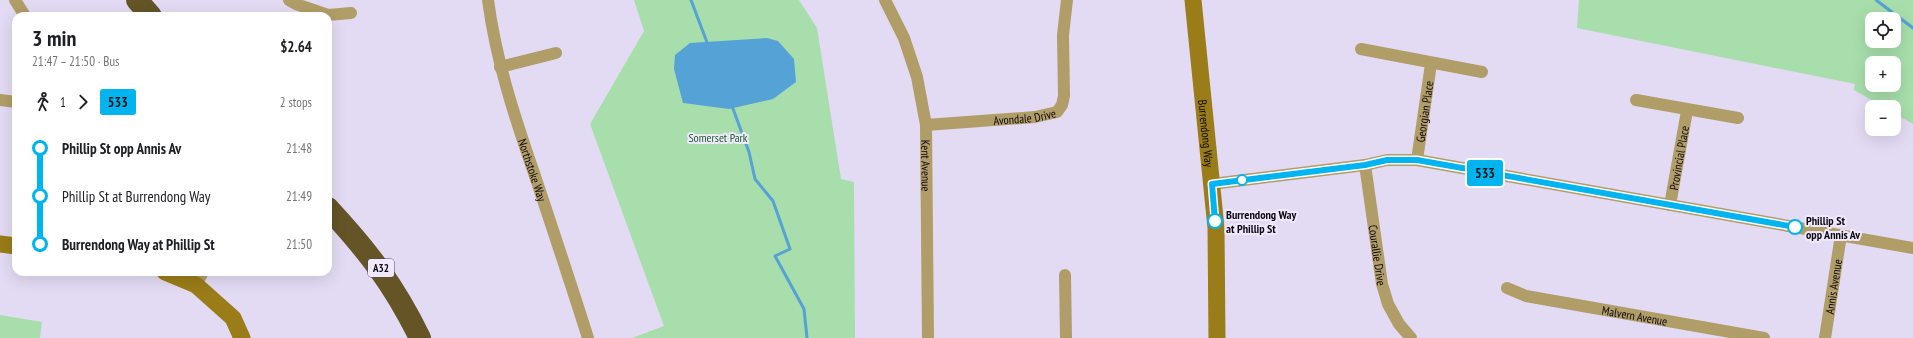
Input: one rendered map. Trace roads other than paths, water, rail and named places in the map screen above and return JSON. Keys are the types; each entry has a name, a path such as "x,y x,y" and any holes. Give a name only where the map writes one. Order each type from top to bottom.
{"highway":[{"path":"137,0 148,12"},
{"name":"A32","path":"332,212 367,251 382,271 406,308 420,338"}],"main road":[{"name":"Burrendong Way","path":"1193,0 1216,228 1217,338"},
{"path":"0,244 12,246"},
{"path":"188,276 199,278 233,318 242,338"}],"street":[{"path":"15,0 22,12"},
{"path":"289,0 319,12"},
{"name":"Northstoke Way","path":"488,0 491,28 500,67 519,131 588,338"},
{"name":"Kent Avenue","path":"884,0 904,38 917,77 926,125 928,338"},
{"name":"Avondale Drive","path":"926,125 1035,117 1056,112 1062,105 1064,96 1063,35 1066,0"},
{"path":"332,15 351,13"},
{"name":"Georgian Place","path":"1361,49 1432,64 1482,72"},
{"path":"500,67 556,53"},
{"name":"Georgian Place","path":"1417,160 1432,64"},
{"path":"0,100 12,102"},
{"name":"Provincial Place","path":"1636,100 1688,111 1738,118"},
{"name":"Provincial Place","path":"1670,205 1688,111"},
{"path":"1212,184 1365,165 1387,160 1417,160 1913,248"},
{"name":"Courallie Drive","path":"1365,165 1382,284 1388,304 1399,324 1411,338"},
{"name":"Annis Avenue","path":"1825,338 1842,235"},
{"path":"1065,275 1066,338"},
{"name":"Malvern Avenue","path":"1507,288 1526,296 1764,338"}],"water":[{"path":"767,38 778,41 794,59 796,82 773,99 729,109 683,103 674,69 675,55 690,43"}],"waterway":[{"path":"691,0 708,45"},
{"path":"1876,0 1913,28"},
{"path":"732,106 749,152 755,179 773,201 790,249 775,256 804,309 807,338"}],"place":[{"name":"Burrendong Way at Phillip St","path":"1215,221"},
{"name":"Phillip St opp Annis Av","path":"1795,227"}],"park label":[{"name":"Somerset Park","path":"718,137"}]}
